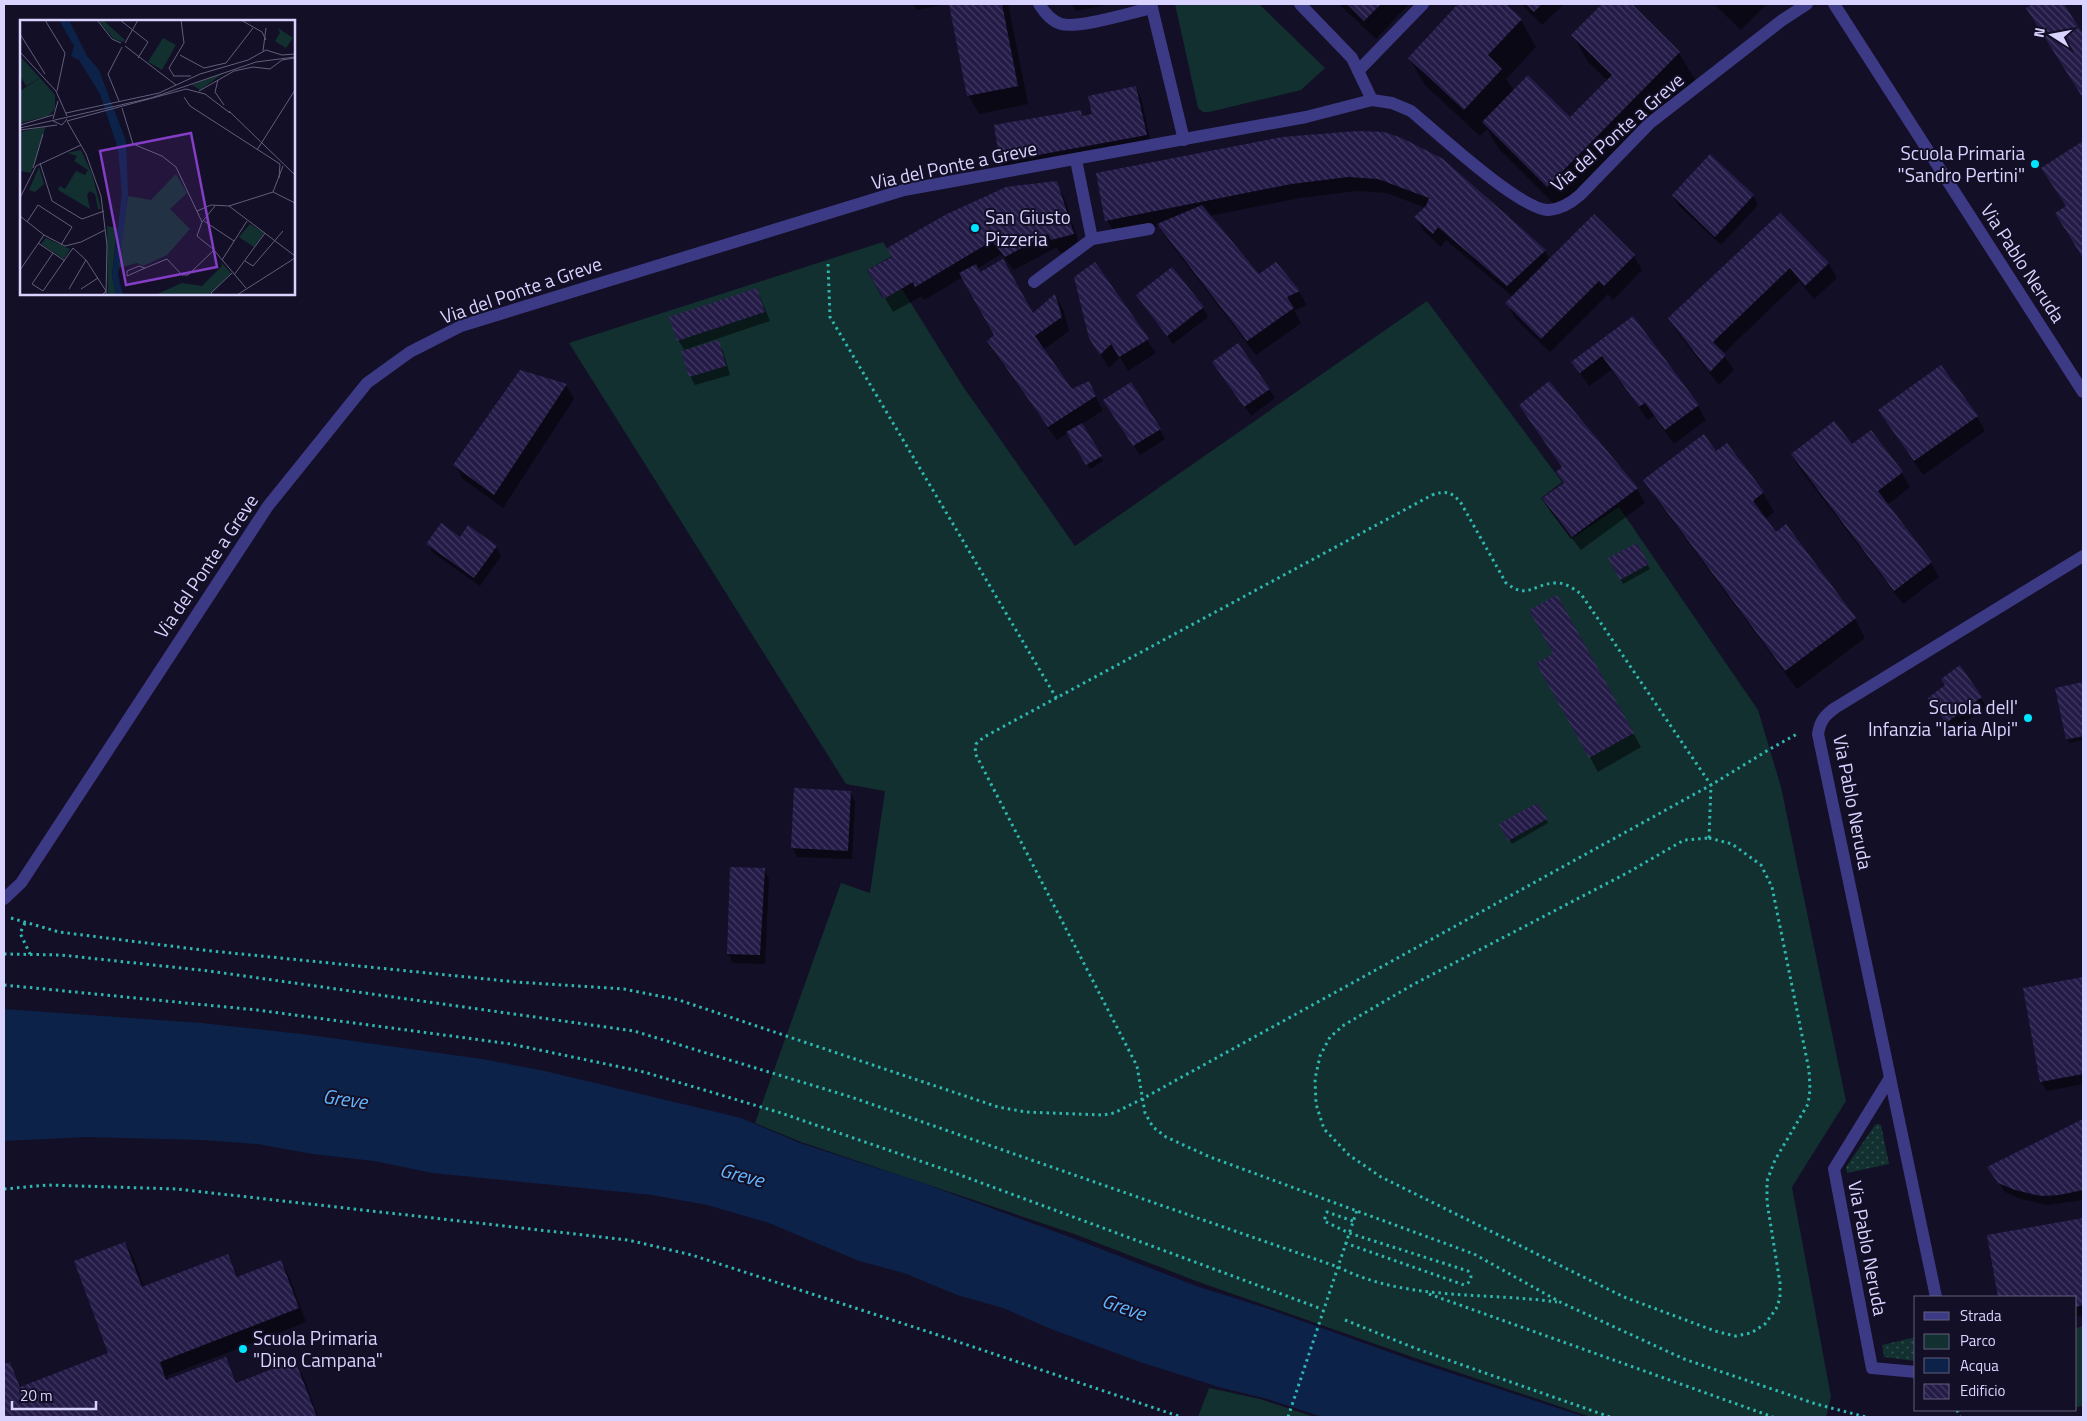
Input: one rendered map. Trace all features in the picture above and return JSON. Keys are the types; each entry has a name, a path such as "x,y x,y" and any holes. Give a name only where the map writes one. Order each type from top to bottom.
{"street":[{"path":"1039,4 1046,15 1061,24 1075,25 1152,6 1184,140"},
{"path":"1300,4 1352,58 1372,100"},
{"path":"1358,71 1424,4"},
{"path":"1782,21 1795,4"},
{"name":"Via del Ponte a Greve","path":"4,899 21,883 268,506 367,383 410,352 461,326 904,190 1306,117 1372,100 1392,103 1411,111 1512,193 1533,205 1547,210 1554,209 1571,203 1650,123 1782,21 1807,4"},
{"name":"Via Pablo Neruda","path":"1834,4 2083,392"},
{"path":"1076,160 1092,240"},
{"path":"1034,282 1092,240 1149,229"},
{"name":"Via Pablo Neruda","path":"1936,1296 1818,734 1820,723 1826,714 2083,556"},
{"name":"Via Pablo Neruda","path":"1890,1078 1834,1169 1872,1368 1914,1372"}],"path":[{"path":"828,264 830,317 1057,698"},
{"path":"1709,838 1711,785 1581,594 1569,586 1556,582 1530,591 1515,590 1506,583 1461,503 1454,494 1448,492 1442,492 1423,500 984,737 976,744 975,753 1137,1066 1145,1113 1153,1127 1166,1137 1210,1157 1474,1254 1560,1302 1684,1359 1816,1404 1866,1417"},
{"path":"30,954 20,933 25,923 60,932 202,950 507,981 624,989 679,1000 1013,1111 1102,1115 1114,1113 1142,1099 1711,785 1770,749 1820,723"},
{"path":"1709,838 1732,844 1761,865 1772,887 1807,1062 1810,1090 1808,1104 1775,1160 1767,1181 1767,1202 1780,1283 1780,1298 1776,1309 1765,1324 1751,1333 1735,1336 1715,1331 1624,1297 1381,1176 1349,1155 1324,1129 1316,1104 1315,1079 1320,1056 1330,1037 1344,1025 1414,984 1627,873 1684,840 1709,838"},
{"path":"4,954 61,955 210,971 634,1031 850,1098 1338,1267 1360,1278 1423,1292 1773,1417"},
{"path":"4,984 256,1010 501,1042 644,1072 781,1113 952,1172 1319,1308"},
{"path":"4,1189 47,1185 177,1189 628,1240 710,1261 1181,1417"},
{"path":"1288,1417 1357,1210"},
{"path":"1345,1243 1464,1285 1471,1280 1471,1275 1468,1271 1349,1233 1324,1221 1327,1212 1353,1221"},
{"path":"1423,1292 1522,1297 1560,1302"},
{"path":"1345,1320 1417,1349 1610,1417"}],"green space":[{"path":"1175,4 1259,4 1325,68 1301,90 1203,112 1198,108"},
{"path":"883,242 892,256 867,270 883,299 902,289 962,385 1075,546 1427,301 1562,482 1541,498 1571,539 1619,507 1758,710 1781,787 1846,1101 1792,1187 1831,1397 1826,1417 1591,1417 1415,1358 1196,1281 1077,1235 801,1142 755,1123 841,883 870,893 885,791 846,784 569,343"},
{"path":"1875,1125 1881,1125 1889,1164 1847,1173 1846,1167"},
{"path":"2083,1326 2083,1406 2077,1407 2077,1328"},
{"path":"1914,1337 1914,1361 1884,1357 1882,1345"},
{"path":"1209,1388 1260,1399 1314,1417 1198,1417"}],"water":[{"name":"Greve","path":"4,1009 201,1023 310,1035 482,1059 545,1071 741,1118 800,1143 920,1182 1199,1287 1266,1308 1414,1361 1585,1417 1323,1417 1140,1362 1051,1329 1003,1308 957,1295 904,1273 859,1261 769,1223 707,1205 652,1195 432,1173 374,1161 313,1154 257,1144 203,1140 86,1137 4,1141"}],"building":[{"path":"949,4 1002,4 1018,86 967,96"},
{"path":"1347,4 1381,4 1364,21"},
{"path":"1458,4 1506,4 1522,19 1488,55 1502,69 1464,110 1408,58"},
{"path":"1526,4 1542,4 1534,12"},
{"path":"1602,4 1632,4 1680,52 1547,187 1482,122 1528,75 1570,117 1612,75 1571,35"},
{"path":"2033,4 2064,4 2083,34 2083,98 2026,8"},
{"path":"1136,86 1147,135 1000,162 994,125 1081,110 1082,116 1092,114 1088,96"},
{"path":"1358,131 1384,132 1402,138 1443,159 1546,250 1507,286 1438,227 1433,234 1414,217 1426,206 1429,198 1378,179 1348,177 1291,184 1105,221 1096,173 1282,137"},
{"path":"2083,141 2083,258 2055,213 2066,206 2041,168"},
{"path":"1710,154 1754,195 1715,237 1672,195"},
{"path":"1057,181 1074,234 1051,240 1048,234 1005,257 992,241 915,287 913,282 884,299 867,270 892,257 887,248 947,214 1006,187"},
{"path":"1202,205 1259,274 1276,262 1300,291 1287,297 1294,308 1247,341 1157,224"},
{"path":"1780,213 1829,263 1805,286 1790,268 1713,342 1726,355 1710,372 1668,318"},
{"path":"1594,214 1635,255 1604,286 1599,281 1541,339 1505,303"},
{"path":"1003,259 1033,313 1055,294 1062,317 1035,336 1072,389 1089,381 1096,396 1048,427 987,341 994,335 959,273 976,264 980,272"},
{"path":"1095,262 1149,339 1119,357 1111,344 1100,355 1089,338 1074,277"},
{"path":"1172,267 1204,307 1167,336 1136,295"},
{"path":"757,288 765,312 677,341 669,317"},
{"path":"1633,316 1699,405 1665,430 1645,403 1639,407 1602,356 1580,373 1571,362"},
{"path":"719,340 726,366 689,377 681,351"},
{"path":"1238,343 1270,389 1244,407 1212,362"},
{"path":"1941,365 1978,416 1914,461 1878,410"},
{"path":"520,370 567,384 494,495 453,465"},
{"path":"1549,381 1638,488 1572,537 1542,498 1564,483 1556,472 1562,467 1519,405"},
{"path":"1131,382 1161,429 1133,446 1103,400"},
{"path":"1834,421 1852,444 1871,430 1903,472 1878,491 1932,562 1894,591 1791,454"},
{"path":"1082,423 1102,456 1086,465 1066,432"},
{"path":"1704,434 1716,451 1727,443 1764,492 1753,501 1776,532 1786,524 1856,618 1785,671 1643,480"},
{"path":"441,523 460,537 468,525 497,546 474,578 426,544"},
{"path":"1637,543 1649,564 1620,580 1608,558"},
{"path":"1557,595 1634,733 1589,758 1536,663 1553,654 1529,610"},
{"path":"1960,665 1982,697 1946,723 1928,698 1945,685 1941,679"},
{"path":"2083,682 2083,736 2066,739 2055,688"},
{"path":"794,788 851,791 848,851 791,848"},
{"path":"1537,803 1547,819 1508,841 1499,824"},
{"path":"730,867 765,868 760,955 727,954"},
{"path":"2083,977 2083,1074 2040,1082 2023,988"},
{"path":"2083,1119 2083,1190 2059,1195 2041,1196 2015,1190 1998,1183 1987,1167"},
{"path":"2083,1218 2083,1305 2077,1307 2077,1296 1998,1296 1987,1235"},
{"path":"125,1242 142,1287 228,1254 237,1277 281,1260 299,1308 160,1362 166,1380 226,1357 236,1383 295,1360 317,1417 4,1417 4,1364 10,1362 20,1387 108,1353 74,1261"}],"place":[{"name":"Scuola Primaria \"Sandro Pertini\"","path":"2035,164"},
{"name":"San Giusto Pizzeria","path":"975,228"},
{"name":"Scuola dell' Infanzia \"Iaria Alpi\"","path":"2028,718"},
{"name":"Scuola Primaria \"Dino Campana\"","path":"243,1349"}]}
